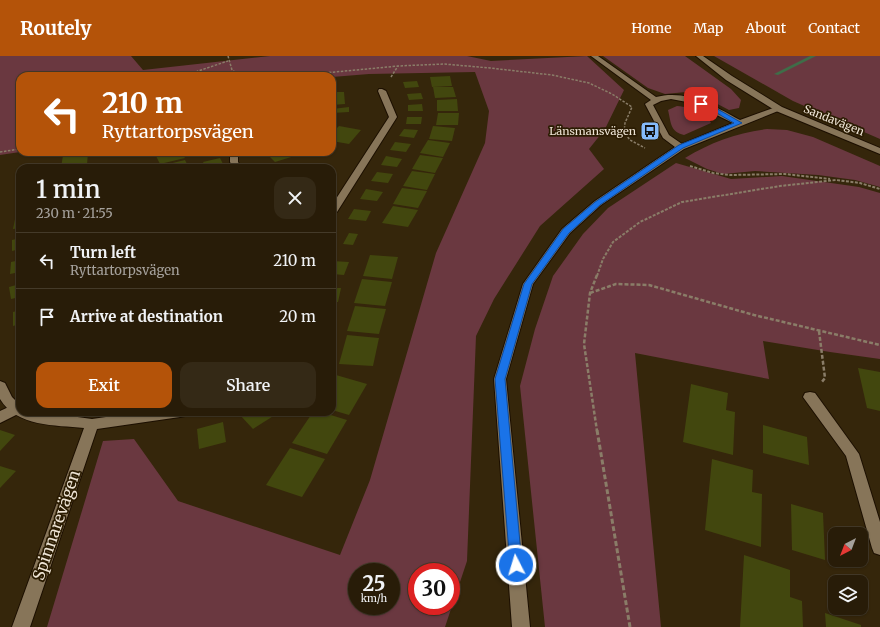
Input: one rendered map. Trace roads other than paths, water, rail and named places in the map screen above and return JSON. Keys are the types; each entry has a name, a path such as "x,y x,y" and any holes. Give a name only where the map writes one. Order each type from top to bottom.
{"street":[{"path":"594,56 655,100"},
{"name":"Sandavägen","path":"700,56 729,78 779,109 880,151"},
{"path":"336,202 393,117 382,91"},
{"path":"681,147 666,136 649,104 655,100 673,98 690,100 712,108 739,123"},
{"path":"521,627 500,379 528,284 566,231 598,203 681,147 739,123 779,109"},
{"path":"0,386 1,390 16,408"},
{"path":"810,397 852,454 880,548"},
{"path":"0,418 16,412"},
{"path":"31,416 92,424 151,416"},
{"name":"Spinnarevägen","path":"21,627 92,424"}],"waterway":[{"path":"776,74 814,56"}],"place":[{"name":"Länsmansvägen","path":"650,131"}]}
